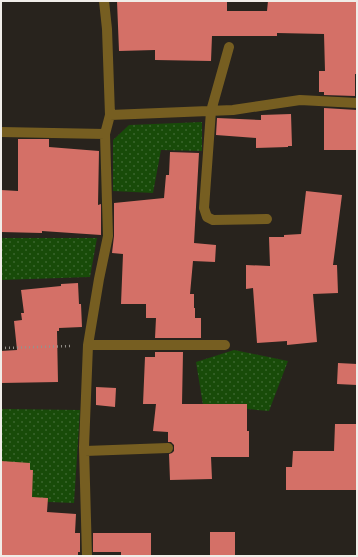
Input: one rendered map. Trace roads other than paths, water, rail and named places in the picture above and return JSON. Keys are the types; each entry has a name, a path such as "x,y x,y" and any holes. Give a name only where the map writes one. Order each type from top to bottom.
{"street":[{"path":"87,556 85,451 88,345 98,279 108,236 105,134 110,115 107,29 104,1"},
{"path":"229,47 211,111 204,208 206,217 213,220 267,219"},
{"path":"110,115 233,110 300,100 357,102"},
{"path":"1,132 105,134"},
{"path":"88,345 225,345"},
{"path":"85,451 168,448"}]}
